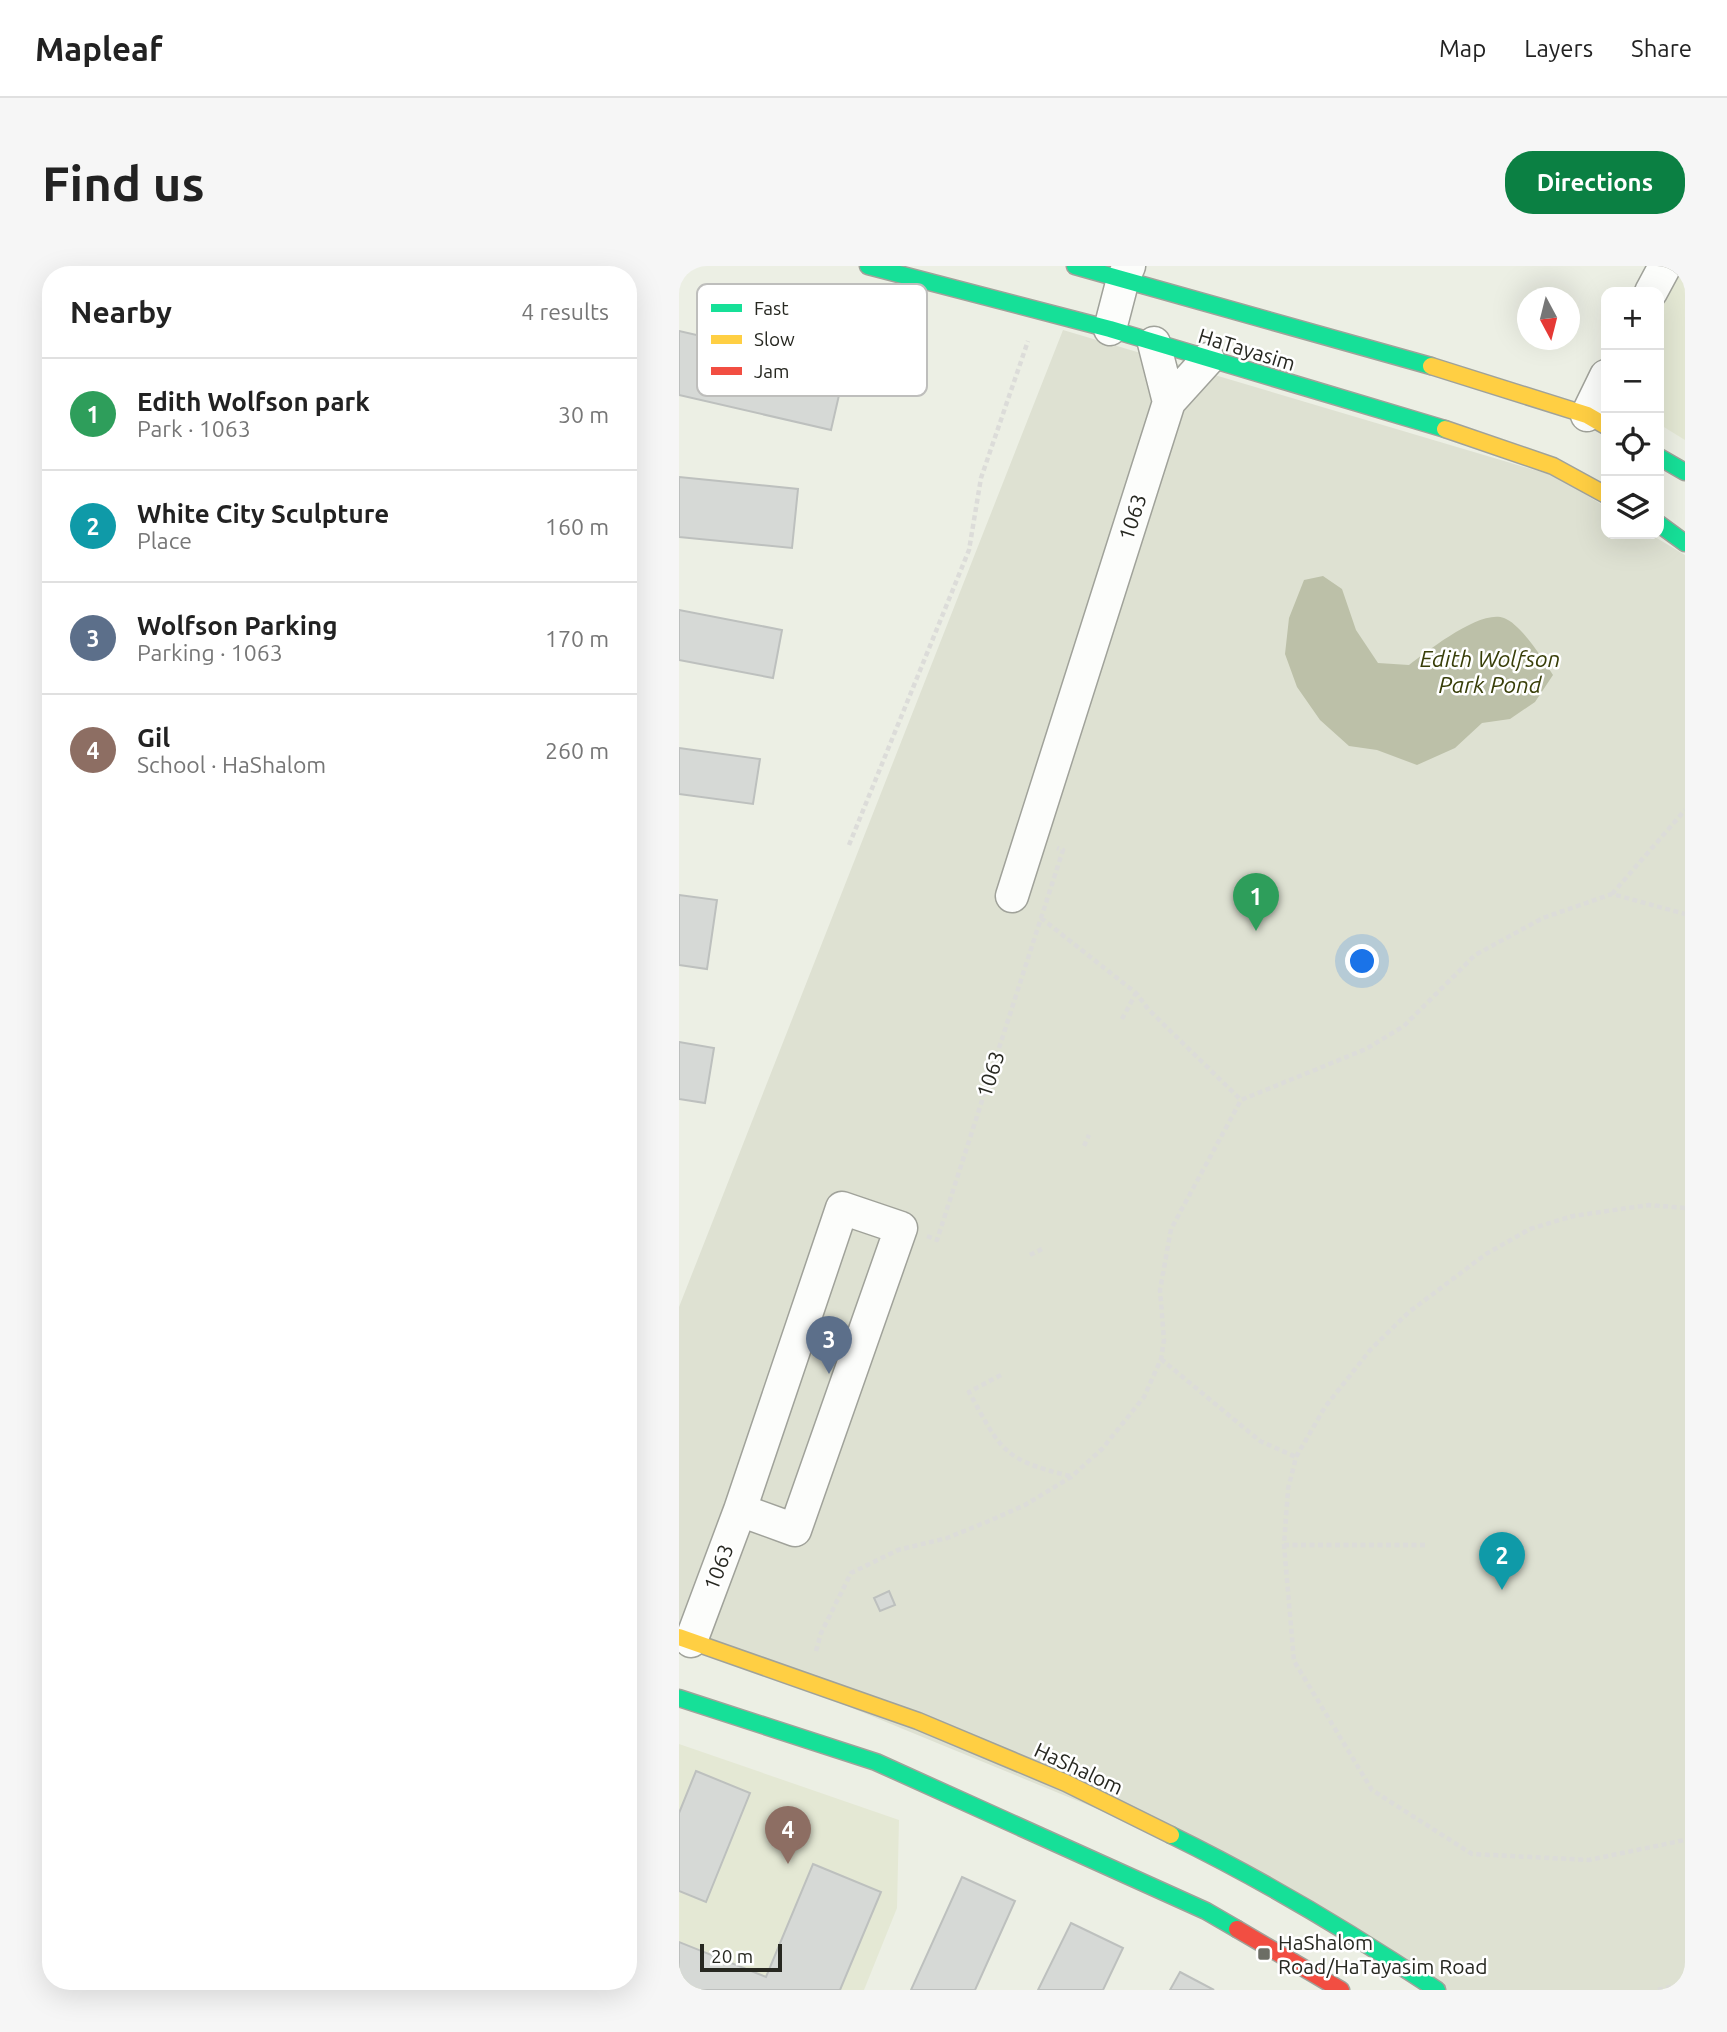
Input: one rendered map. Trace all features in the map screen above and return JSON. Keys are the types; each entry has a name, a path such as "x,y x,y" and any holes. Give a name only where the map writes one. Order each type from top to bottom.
{"main road":[{"name":"HaTayasim","path":"868,266 1110,328 1474,438 1553,466 1601,492"},
{"name":"HaTayasim","path":"1075,266 1126,273 1481,380 1597,421"},
{"path":"1664,460 1685,472"},
{"path":"1664,528 1685,543"},
{"name":"HaShalom","path":"685,1639 918,1721 1066,1783 1224,1861 1376,1949 1437,1990"},
{"path":"679,1698 888,1768 1206,1911 1341,1990"}],"street":[{"path":"1654,287 1665,266"},
{"path":"1110,328 1126,273"},
{"path":"1154,343 1169,402"},
{"name":"1063","path":"1030,840 1169,402 1208,359"},
{"path":"1597,421 1601,401"},
{"path":"1012,896 1030,840"},
{"name":"1063","path":"685,1639 740,1510 842,1208 901,1228"},
{"path":"740,1510 795,1530 901,1228"}],"path":[{"path":"849,845 969,550 981,478 1038,310"},
{"path":"807,1682 821,1633 851,1573 898,1550 947,1538 1025,1504 1071,1476 1102,1449 1144,1396 1161,1359 1164,1340 1160,1290 1171,1230 1241,1100 1366,1049 1404,1026 1475,955 1543,918 1612,894 1685,810"},
{"name":"1063","path":"901,1228 937,1240 1063,850 1030,840"},
{"path":"1612,894 1685,914"},
{"path":"1041,918 1136,993 1148,1009 1241,1100"},
{"path":"1122,1019 1136,993"},
{"path":"1084,1146 1089,1135"},
{"path":"1685,1208 1649,1205 1573,1216 1530,1229 1486,1254 1409,1312 1371,1349 1325,1407 1296,1457 1288,1489 1284,1545 1294,1661 1372,1790 1472,1854 1589,1860 1685,1840"},
{"path":"1030,1255 1042,1249"},
{"path":"1161,1359 1260,1441 1296,1457"},
{"path":"1001,1375 969,1392 997,1442 1006,1452 1036,1468 1071,1476"},
{"path":"1284,1545 1427,1545"},
{"path":"1658,1990 1685,1983"}],"shaded area":[{"path":"1679,266 1685,266 1685,440 1664,427 1664,289"},
{"path":"1063,330 1555,476 1601,504 1601,539 1658,539 1685,555 1685,1990 1428,1990 1224,1861 679,1637 679,1307"},
{"path":"679,1744 899,1820 897,1908 864,1990 679,1990"}],"water":[{"name":"Edith Wolfson Park Pond","path":"1323,576 1342,589 1356,630 1378,663 1409,665 1468,625 1494,617 1504,618 1518,627 1553,675 1535,702 1510,719 1482,723 1455,748 1417,765 1377,750 1349,746 1320,720 1297,687 1285,654 1289,618 1304,580"}],"building":[{"path":"679,331 697,335 697,396 839,396 831,430 679,395"},
{"path":"679,477 798,489 792,548 679,537"},
{"path":"679,610 782,630 773,678 679,660"},
{"path":"679,748 760,759 753,804 679,794"},
{"path":"679,895 717,900 707,969 679,965"},
{"path":"679,1042 714,1048 705,1103 679,1099"},
{"path":"889,1591 895,1605 880,1611 874,1598"},
{"path":"696,1771 750,1793 706,1902 679,1891 679,1813"},
{"path":"813,1864 881,1892 840,1990 679,1990 679,1942 766,1977"},
{"path":"962,1877 1015,1901 975,1990 911,1990"},
{"path":"1071,1923 1123,1948 1103,1990 1038,1990"},
{"path":"1180,1972 1214,1990 1170,1990"}],"traffic: fast":[{"path":"868,266 1110,329 1445,429"},
{"path":"1075,266 1431,366"},
{"path":"1664,460 1685,472"},
{"path":"1664,528 1685,543"},
{"path":"679,1698 876,1762 1206,1911 1237,1929"},
{"path":"1171,1835 1307,1908 1437,1990"}],"traffic: slow":[{"path":"1431,366 1587,415 1601,423"},
{"path":"1445,429 1553,466 1601,492"},
{"path":"679,1637 918,1721 1066,1783 1171,1835"}],"traffic: jam":[{"path":"1237,1929 1341,1990"}],"place":[{"name":"Edith Wolfson park","path":"1256,931"},
{"name":"Wolfson Parking","path":"829,1374"},
{"name":"White City Sculpture","path":"1502,1590"},
{"name":"Gil","path":"788,1864"},
{"name":"HaShalom Road/HaTayasim Road","path":"1264,1954"}]}
